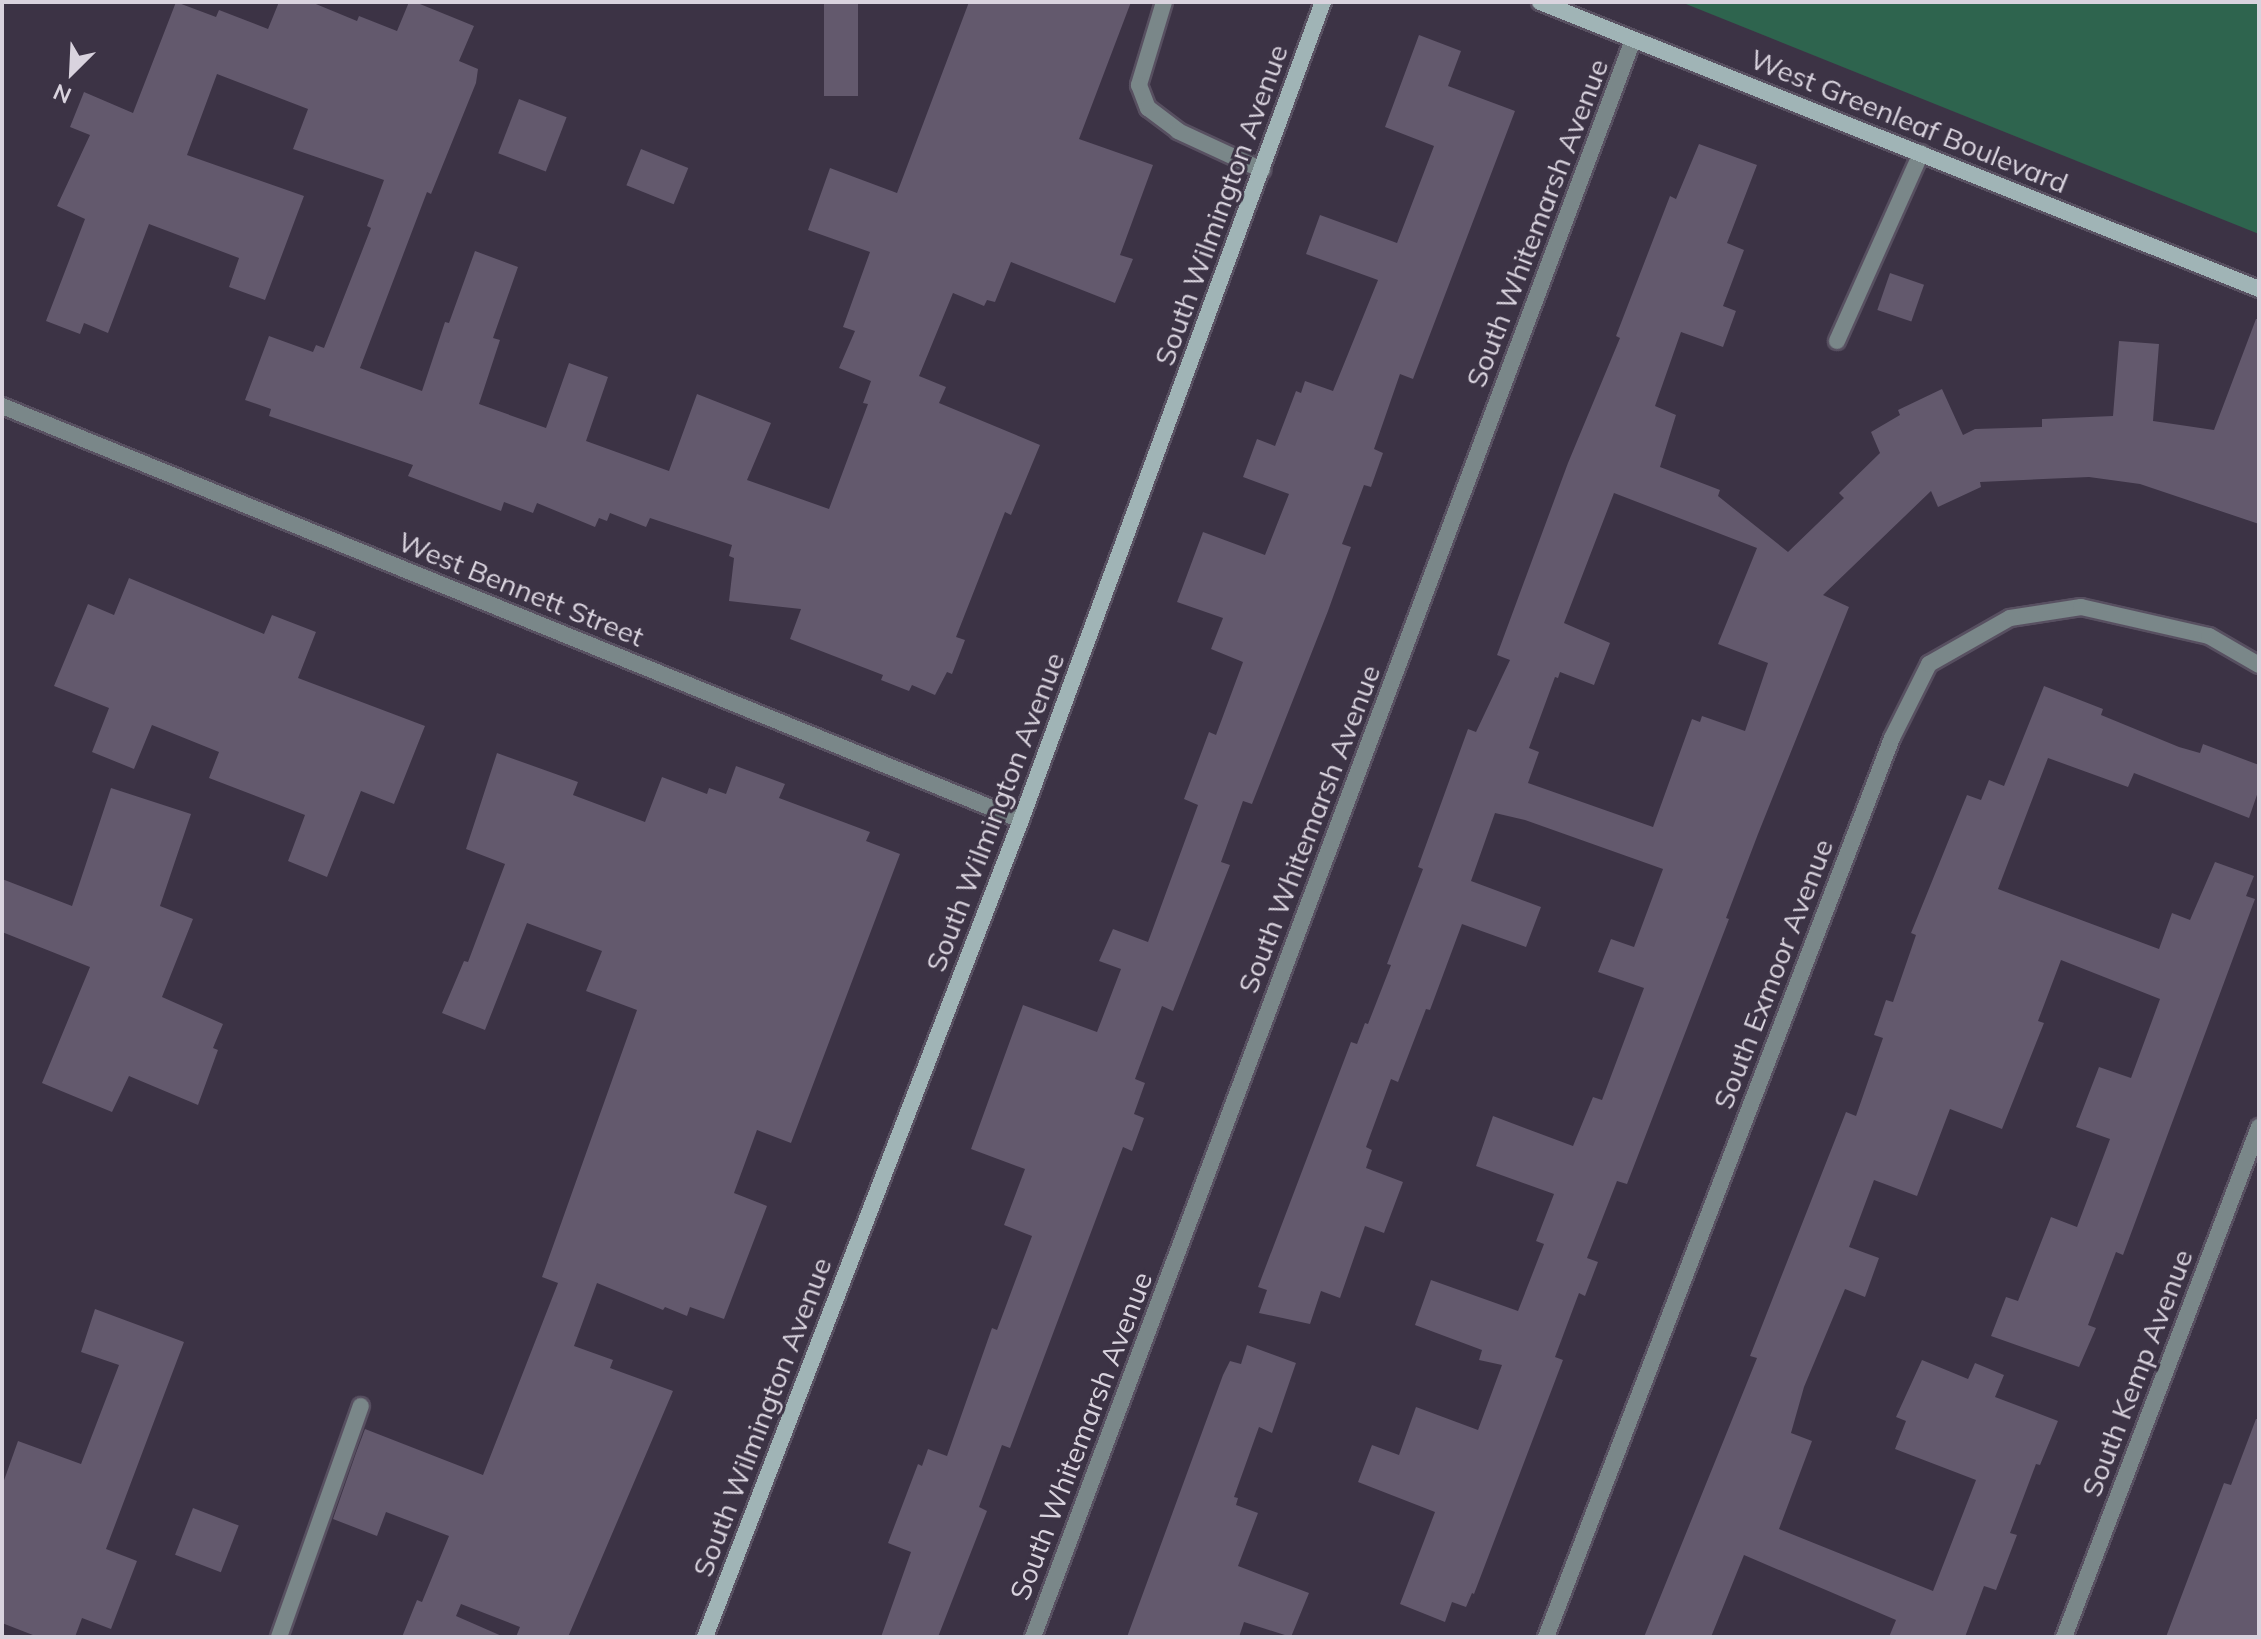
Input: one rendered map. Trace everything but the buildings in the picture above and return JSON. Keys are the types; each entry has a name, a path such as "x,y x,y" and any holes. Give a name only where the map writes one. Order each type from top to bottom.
{"main road":[{"name":"South Wilmington Avenue","path":"705,1637 1021,820 1323,2"},
{"name":"West Greenleaf Boulevard","path":"1540,2 2259,289"}],"street":[{"path":"1164,2 1139,85 1148,108 1178,131 1262,170"},
{"name":"South Whitemarsh Avenue","path":"1033,1637 1633,40"},
{"path":"1837,341 1921,153"},
{"name":"West Bennett Street","path":"2,406 1021,820"},
{"name":"South Exmoor Avenue","path":"1546,1637 1892,738 1929,664 2010,618 2081,607 2209,636 2259,665"},
{"name":"South Kemp Avenue","path":"2064,1637 2259,1127"},
{"path":"279,1637 361,1406"}],"green space":[{"path":"1681,2 2259,2 2259,234"}]}
